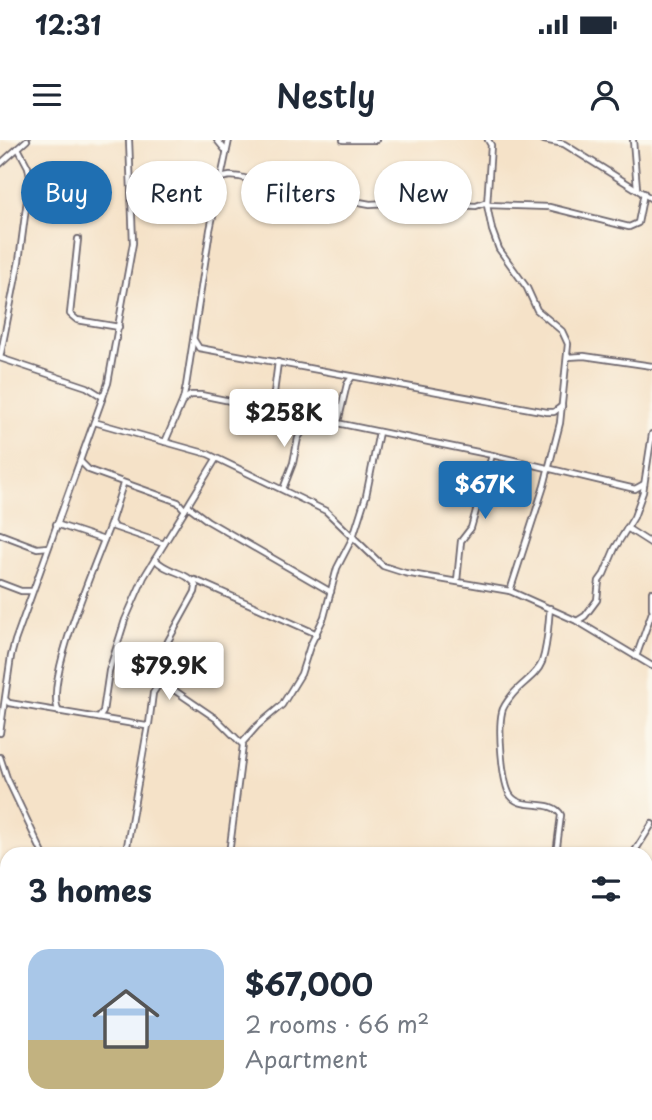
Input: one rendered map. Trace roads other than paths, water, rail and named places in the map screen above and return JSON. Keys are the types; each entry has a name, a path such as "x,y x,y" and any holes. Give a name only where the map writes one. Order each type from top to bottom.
{"street":[{"path":"0,164 27,140"},
{"path":"0,733 11,656 103,397 114,358 133,243 129,140"},
{"path":"217,140 227,152"},
{"path":"225,161 229,140"},
{"path":"343,140 374,140"},
{"path":"544,140 564,144 652,199"},
{"path":"633,140 637,188"},
{"path":"491,142 487,204 492,230 499,249 527,288 537,310 562,331 566,338 568,357 563,405 549,468 510,591"},
{"path":"19,148 30,177 19,261 0,358 87,387 103,397"},
{"path":"628,183 635,175"},
{"path":"227,177 370,204 405,202 549,207 629,227 638,223 644,194"},
{"path":"165,442 183,400 213,224"},
{"path":"78,239 70,314 76,320 119,327"},
{"path":"194,340 199,348"},
{"path":"192,351 199,348 547,412 560,410 563,405"},
{"path":"568,357 584,356 652,366"},
{"path":"268,407 274,393 278,362"},
{"path":"335,422 339,418 347,384 352,377"},
{"path":"186,386 191,394"},
{"path":"183,400 191,394 268,407 635,489 645,484"},
{"path":"283,489 307,416"},
{"path":"94,422 216,459 283,489 326,511 383,566 405,573 510,591 577,621 652,666"},
{"path":"230,847 243,742 282,705 294,688 317,634 337,568 353,537 366,496 379,432"},
{"path":"577,621 585,616 597,600 598,581 635,517 645,484 652,434"},
{"path":"457,581 461,541 471,528 492,455"},
{"path":"99,718 103,712 110,671 125,620 144,577 216,459"},
{"path":"80,461 89,470 178,502 331,592"},
{"path":"60,712 56,707 56,696 65,645 123,484"},
{"path":"111,522 117,528 164,544"},
{"path":"56,524 104,540"},
{"path":"627,528 652,544"},
{"path":"0,534 37,548 48,547"},
{"path":"155,559 164,569 317,634"},
{"path":"191,579 196,586 195,592 168,641 154,680 174,690 243,742"},
{"path":"0,583 21,591 32,591"},
{"path":"636,657 652,610 652,592"},
{"path":"550,608 549,628 541,663 503,708 502,740 503,773 511,797 519,802 557,809 561,815 556,847"},
{"path":"127,847 153,693 159,684"},
{"path":"5,699 9,703 60,712 142,726 149,724"},
{"path":"0,757 40,847"},
{"path":"637,847 652,824"}]}
